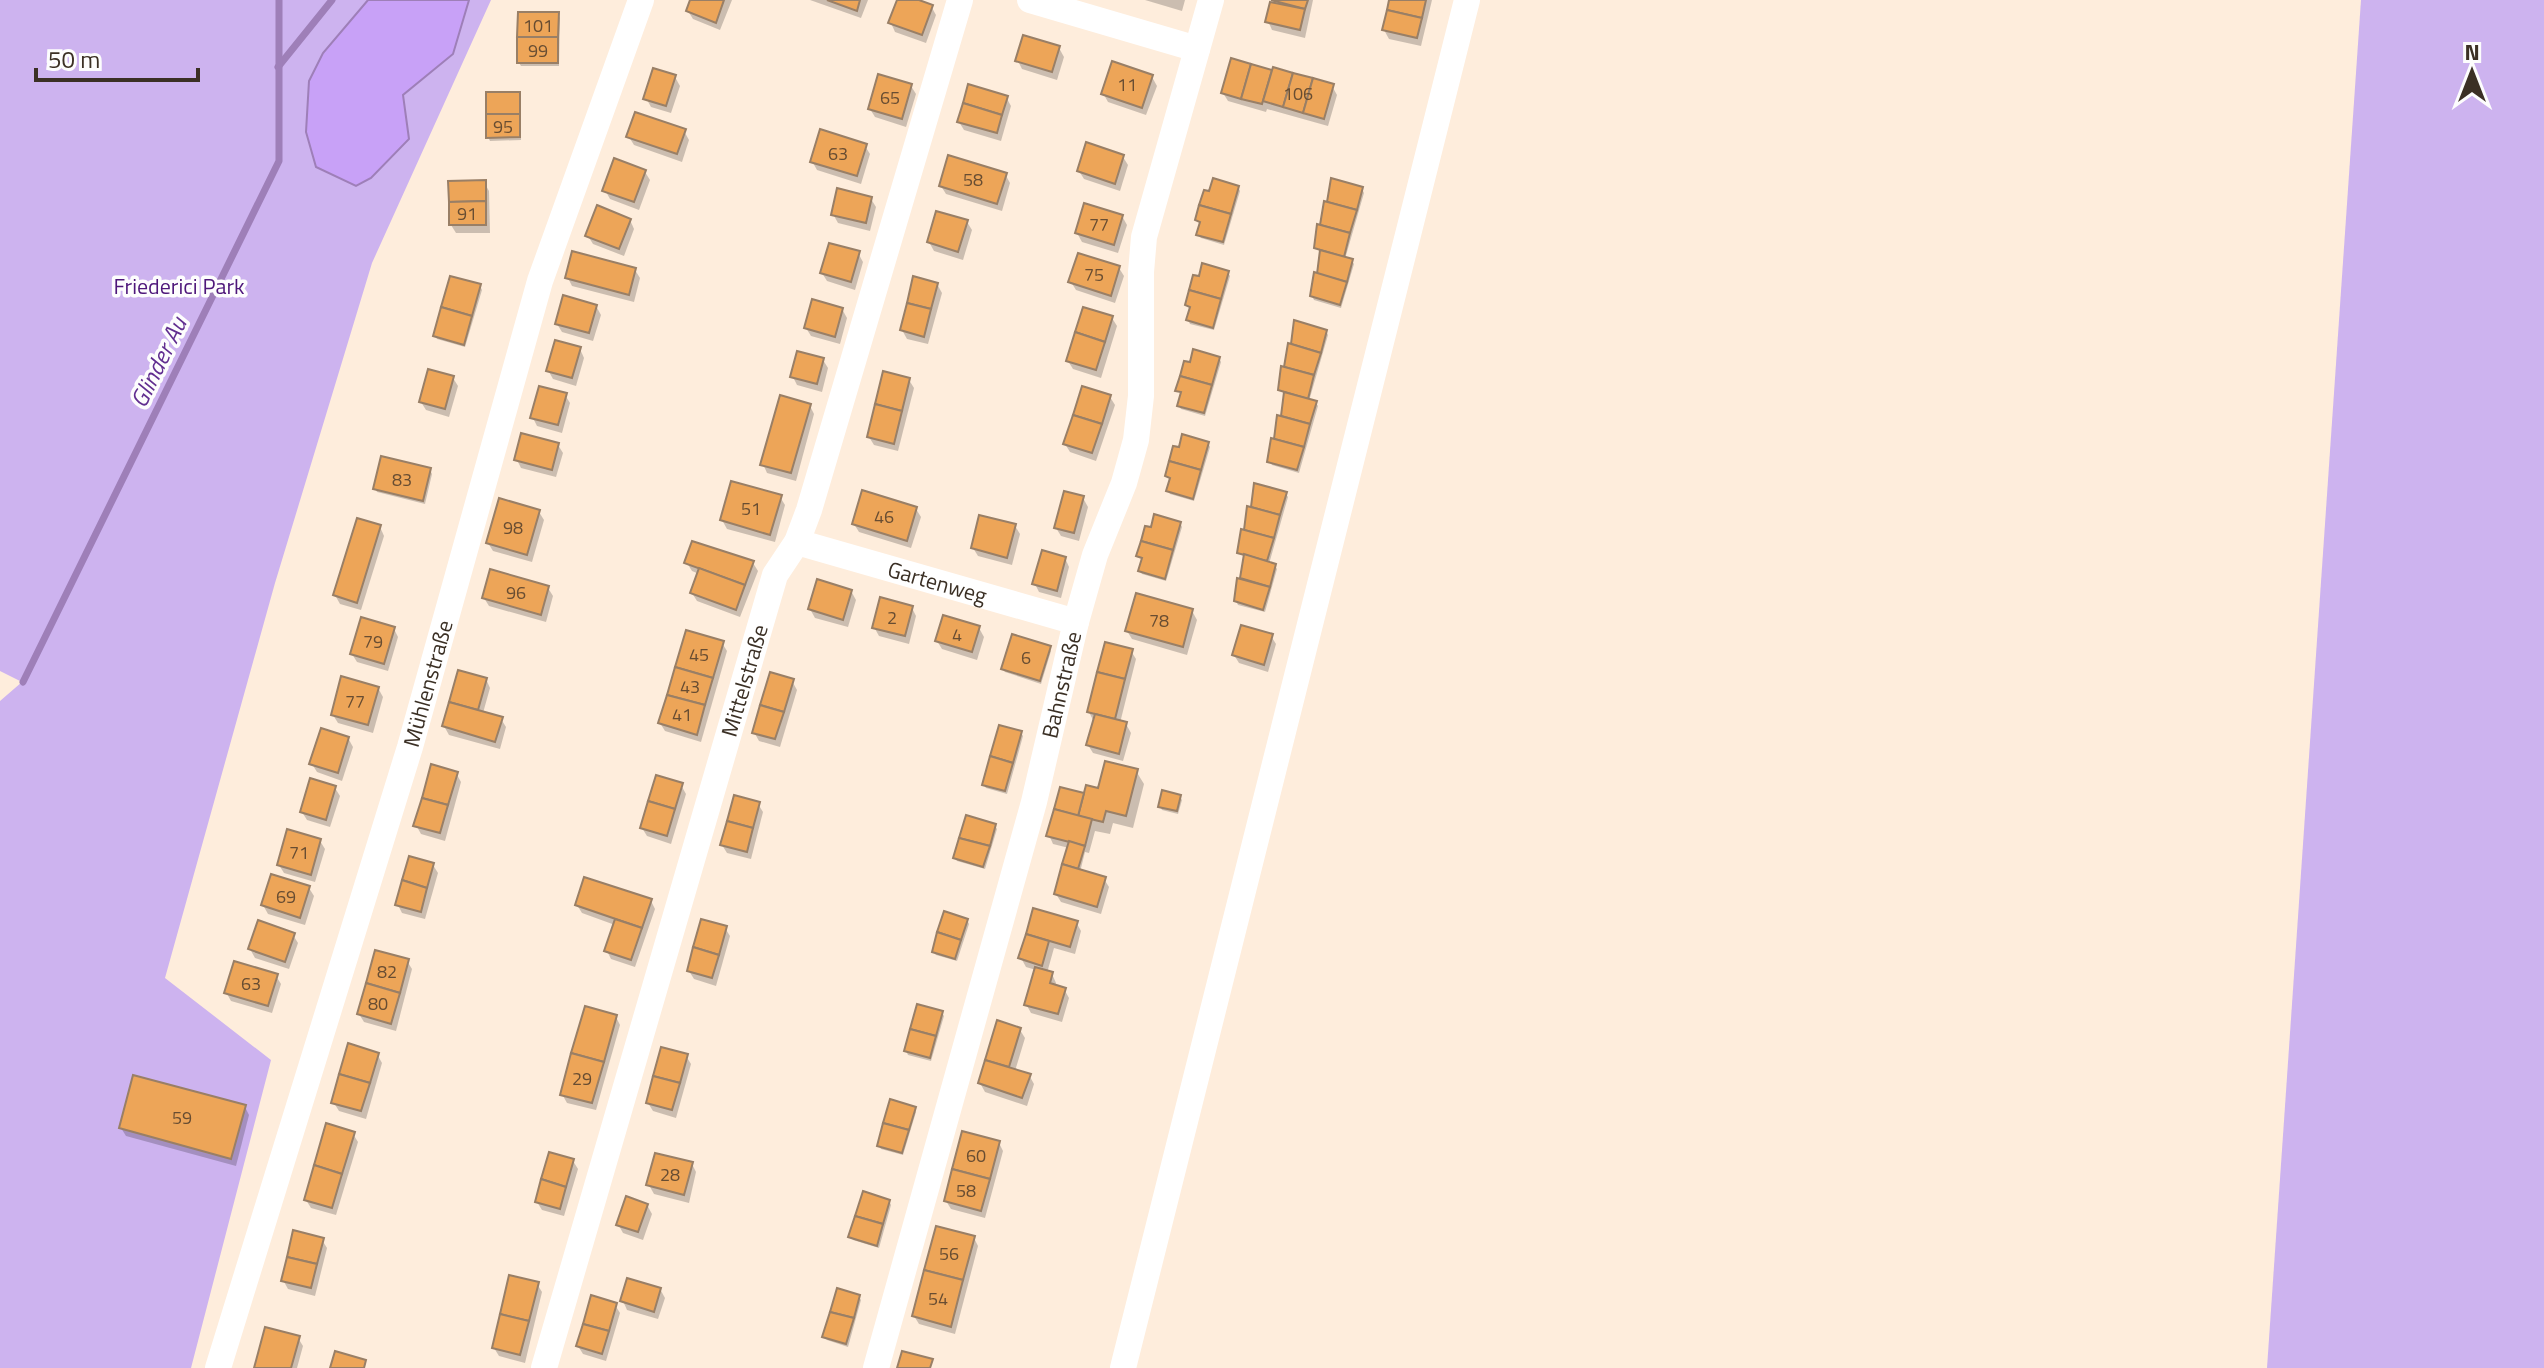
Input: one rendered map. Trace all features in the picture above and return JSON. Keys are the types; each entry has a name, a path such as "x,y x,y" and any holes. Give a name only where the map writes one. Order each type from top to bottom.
{"street":[{"name":"Mühlenstraße","path":"218,1368 410,747 540,281 641,0"},
{"name":"Mittelstraße","path":"544,1368 775,575 797,542 809,510 960,0"},
{"path":"1030,0 1197,49"},
{"name":"Bahnstraße","path":"876,1368 1034,802 1076,622 1095,555 1124,483 1136,440 1141,396 1144,237 1211,0"},
{"path":"1123,1368 1467,0"},
{"name":"Gartenweg","path":"797,542 1076,622"}],"green space":[{"name":"Friederici Park","path":"0,0 368,0 323,53 403,95 453,54 469,0 491,0 372,263 275,583 165,978 271,1060 191,1368 0,1368 0,701 22,682 0,671"},
{"path":"2361,0 2544,0 2544,1368 2267,1368"}],"shaded area":[{"path":"368,0 469,0 453,54 403,95 409,139 371,178 356,186 316,167 306,132 309,81 323,53"}],"building":[{"path":"690,0 724,0 716,23 686,11"},
{"path":"827,0 860,0 857,11"},
{"path":"897,0 919,0 933,5 922,35 888,23"},
{"path":"1271,0 1308,0 1305,9"},
{"path":"1389,0 1426,0 1422,18 1387,10"},
{"path":"1270,2 1305,9 1300,30 1265,22"},
{"path":"1387,10 1422,18 1417,38 1382,30"},
{"path":"518,12 559,12 558,37 517,37"},
{"path":"1023,35 1060,46 1052,72 1015,61"},
{"path":"517,37 558,37 558,63 517,63"},
{"path":"1231,58 1251,64 1241,99 1221,93"},
{"path":"1112,61 1153,75 1142,108 1101,94"},
{"path":"1251,64 1272,70 1262,104 1241,99"},
{"path":"1273,67 1293,73 1283,107 1263,101"},
{"path":"653,68 676,75 666,106 643,99"},
{"path":"1293,73 1313,78 1303,113 1283,107"},
{"path":"878,74 912,84 902,119 868,109"},
{"path":"1313,78 1334,84 1324,119 1303,113"},
{"path":"968,84 1008,96 1002,115 963,103"},
{"path":"486,92 520,92 520,114 486,114"},
{"path":"963,103 1002,115 997,133 957,122"},
{"path":"635,112 686,129 677,154 626,137"},
{"path":"486,114 520,114 520,137 486,138"},
{"path":"820,129 867,144 857,176 810,162"},
{"path":"1086,142 1124,155 1115,184 1077,171"},
{"path":"948,155 1007,173 997,204 939,186"},
{"path":"614,158 646,170 634,202 602,191"},
{"path":"1213,178 1239,186 1231,214 1199,205 1204,190 1209,191"},
{"path":"1331,178 1363,187 1357,210 1327,202"},
{"path":"486,180 486,201 449,202 448,181"},
{"path":"837,188 872,197 866,223 831,215"},
{"path":"486,201 486,225 449,225 449,202"},
{"path":"1324,201 1357,210 1350,233 1320,225"},
{"path":"1084,203 1123,215 1114,245 1075,233"},
{"path":"597,205 631,219 619,249 585,236"},
{"path":"1199,205 1231,214 1223,242 1196,235 1200,222 1195,220"},
{"path":"936,211 968,220 958,252 927,242"},
{"path":"1317,224 1350,233 1344,257 1314,248"},
{"path":"829,243 860,251 851,282 820,273"},
{"path":"1320,250 1353,259 1347,282 1317,274"},
{"path":"572,251 636,268 629,295 565,278"},
{"path":"1078,253 1120,266 1111,296 1068,282"},
{"path":"1202,263 1229,271 1221,299 1189,290 1193,275 1199,276"},
{"path":"1314,272 1347,282 1340,305 1310,296"},
{"path":"450,276 481,284 472,316 441,307"},
{"path":"913,276 938,283 931,309 907,303"},
{"path":"1189,290 1221,299 1213,328 1186,320 1190,307 1185,305"},
{"path":"563,295 597,305 589,333 555,324"},
{"path":"812,299 843,308 835,337 804,328"},
{"path":"907,303 931,309 924,337 900,330"},
{"path":"441,307 472,316 464,345 433,336"},
{"path":"1083,307 1113,316 1105,342 1075,332"},
{"path":"1294,320 1327,330 1321,353 1291,344"},
{"path":"1075,332 1105,342 1096,370 1066,361"},
{"path":"555,340 581,347 572,378 546,371"},
{"path":"1288,343 1321,353 1314,375 1284,367"},
{"path":"1193,349 1220,357 1212,385 1180,376 1184,361 1190,362"},
{"path":"797,351 824,358 817,384 790,377"},
{"path":"1281,366 1314,375 1308,399 1278,390"},
{"path":"428,369 454,376 445,409 419,402"},
{"path":"883,371 910,378 902,411 875,404"},
{"path":"1180,376 1212,385 1204,413 1177,406 1181,392 1175,391"},
{"path":"539,386 567,393 558,425 530,418"},
{"path":"1082,386 1111,395 1102,424 1073,415"},
{"path":"1284,392 1317,401 1310,424 1281,416"},
{"path":"780,395 811,404 791,473 760,465"},
{"path":"875,404 902,411 894,444 867,437"},
{"path":"1073,415 1102,424 1092,453 1063,444"},
{"path":"1277,415 1310,424 1304,447 1274,439"},
{"path":"521,433 559,443 552,470 514,460"},
{"path":"1182,434 1209,442 1201,470 1169,461 1173,446 1179,447"},
{"path":"1271,438 1304,447 1297,470 1267,462"},
{"path":"381,456 431,468 423,501 373,489"},
{"path":"1169,461 1201,470 1193,499 1166,491 1170,478 1165,476"},
{"path":"731,481 782,495 770,535 720,520"},
{"path":"1254,483 1287,492 1280,515 1251,507"},
{"path":"862,490 917,507 907,541 852,524"},
{"path":"1064,491 1084,496 1074,533 1054,528"},
{"path":"499,498 540,510 527,555 486,543"},
{"path":"1247,506 1280,515 1274,538 1244,530"},
{"path":"1154,514 1181,522 1173,550 1141,541 1145,526 1151,527"},
{"path":"979,515 1016,524 1007,558 971,548"},
{"path":"357,518 381,525 357,603 333,595"},
{"path":"1241,529 1274,538 1267,561 1237,553"},
{"path":"692,541 754,561 745,585 684,563"},
{"path":"1141,541 1173,550 1165,579 1138,571 1142,558 1136,556"},
{"path":"1042,550 1066,557 1057,591 1032,584"},
{"path":"1244,554 1276,564 1270,587 1240,578"},
{"path":"699,568 745,585 736,610 690,593"},
{"path":"490,569 549,586 541,615 482,598"},
{"path":"1237,578 1270,587 1263,610 1234,601"},
{"path":"817,579 852,590 843,620 808,609"},
{"path":"1136,593 1193,609 1183,647 1125,631"},
{"path":"880,597 913,606 905,636 872,628"},
{"path":"943,615 980,626 972,652 935,641"},
{"path":"361,617 395,627 384,664 350,654"},
{"path":"1241,625 1273,634 1264,665 1232,655"},
{"path":"686,630 724,641 713,678 675,667"},
{"path":"1012,634 1051,646 1040,681 1001,669"},
{"path":"1105,642 1133,649 1125,679 1097,672"},
{"path":"675,667 713,678 705,705 667,695"},
{"path":"458,670 487,678 478,710 449,702"},
{"path":"770,672 794,679 784,712 760,705"},
{"path":"1097,672 1125,679 1115,719 1087,712"},
{"path":"341,676 379,687 368,725 331,715"},
{"path":"667,695 705,705 697,735 658,723"},
{"path":"449,702 503,717 495,742 442,726"},
{"path":"760,705 784,712 775,739 752,733"},
{"path":"1095,714 1127,722 1119,754 1086,745"},
{"path":"999,725 1022,731 1013,763 990,756"},
{"path":"321,728 349,737 338,773 309,764"},
{"path":"990,756 1013,763 1005,791 982,785"},
{"path":"1105,761 1138,769 1126,816 1106,811 1103,822 1078,816 1086,785 1098,788"},
{"path":"431,764 458,772 448,805 422,798"},
{"path":"656,775 683,783 675,809 648,801"},
{"path":"310,778 336,786 326,820 300,812"},
{"path":"1060,787 1084,793 1078,816 1054,809"},
{"path":"1162,790 1181,795 1177,811 1158,807"},
{"path":"734,795 760,802 753,828 727,821"},
{"path":"422,798 448,805 440,833 413,826"},
{"path":"648,801 675,809 667,836 640,828"},
{"path":"1054,809 1092,819 1085,846 1046,836"},
{"path":"966,815 996,824 990,846 959,838"},
{"path":"727,821 753,828 747,852 720,845"},
{"path":"287,829 321,839 311,875 277,865"},
{"path":"959,838 990,846 983,867 953,858"},
{"path":"1069,841 1085,846 1078,869 1062,864"},
{"path":"409,856 434,863 427,888 402,880"},
{"path":"1062,864 1106,877 1097,907 1054,894"},
{"path":"271,874 310,886 300,918 261,905"},
{"path":"584,877 652,899 642,928 575,905"},
{"path":"402,880 427,888 421,912 395,905"},
{"path":"1033,908 1078,921 1070,947 1026,934"},
{"path":"944,911 968,919 961,940 937,932"},
{"path":"615,919 642,928 631,960 604,951"},
{"path":"701,919 727,926 719,955 693,947"},
{"path":"258,920 295,933 285,962 248,949"},
{"path":"937,932 961,940 955,959 932,952"},
{"path":"1026,934 1049,941 1042,966 1018,958"},
{"path":"693,947 719,955 712,978 687,971"},
{"path":"375,950 409,959 400,993 366,983"},
{"path":"234,961 278,974 268,1006 224,993"},
{"path":"1035,967 1053,972 1050,983 1066,988 1058,1014 1024,1005"},
{"path":"366,983 400,993 391,1024 357,1014"},
{"path":"917,1004 943,1011 936,1036 910,1029"},
{"path":"585,1006 617,1015 604,1062 571,1053"},
{"path":"997,1020 1021,1028 1009,1067 985,1060"},
{"path":"910,1029 936,1036 930,1058 904,1051"},
{"path":"348,1043 379,1053 370,1083 339,1074"},
{"path":"661,1047 688,1054 680,1083 653,1076"},
{"path":"571,1053 604,1062 592,1103 560,1095"},
{"path":"985,1060 1031,1074 1022,1098 978,1083"},
{"path":"339,1074 370,1083 361,1111 331,1103"},
{"path":"133,1075 246,1105 231,1159 119,1128"},
{"path":"653,1076 680,1083 672,1110 646,1103"},
{"path":"890,1099 916,1107 909,1130 883,1123"},
{"path":"326,1123 355,1132 342,1174 314,1165"},
{"path":"883,1123 909,1130 902,1153 877,1146"},
{"path":"962,1131 1000,1141 990,1179 952,1169"},
{"path":"549,1152 574,1159 566,1187 541,1179"},
{"path":"655,1153 693,1162 684,1195 646,1185"},
{"path":"314,1165 342,1174 332,1208 304,1200"},
{"path":"952,1169 990,1179 981,1211 944,1201"},
{"path":"541,1179 566,1187 560,1209 535,1202"},
{"path":"863,1191 890,1200 883,1224 855,1216"},
{"path":"626,1196 648,1204 638,1232 616,1225"},
{"path":"855,1216 883,1224 877,1246 848,1237"},
{"path":"936,1226 975,1236 963,1280 924,1270"},
{"path":"293,1230 324,1238 317,1264 287,1257"},
{"path":"287,1257 317,1264 311,1288 281,1281"},
{"path":"924,1270 963,1280 951,1327 912,1316"},
{"path":"509,1275 539,1282 529,1321 500,1314"},
{"path":"627,1278 661,1288 654,1312 620,1301"},
{"path":"837,1288 860,1295 854,1318 830,1312"},
{"path":"591,1295 617,1303 609,1331 583,1324"},
{"path":"830,1312 854,1318 846,1344 822,1337"},
{"path":"500,1314 529,1321 520,1355 492,1348"},
{"path":"583,1324 609,1331 602,1354 576,1346"},
{"path":"265,1327 300,1336 291,1368 254,1368"},
{"path":"335,1351 366,1360 364,1368 330,1368"},
{"path":"902,1351 933,1359 930,1368 897,1368"}],"waterway":[{"name":"Glinder Au","path":"23,682 279,161 279,0"},
{"path":"278,67 332,0"}]}
